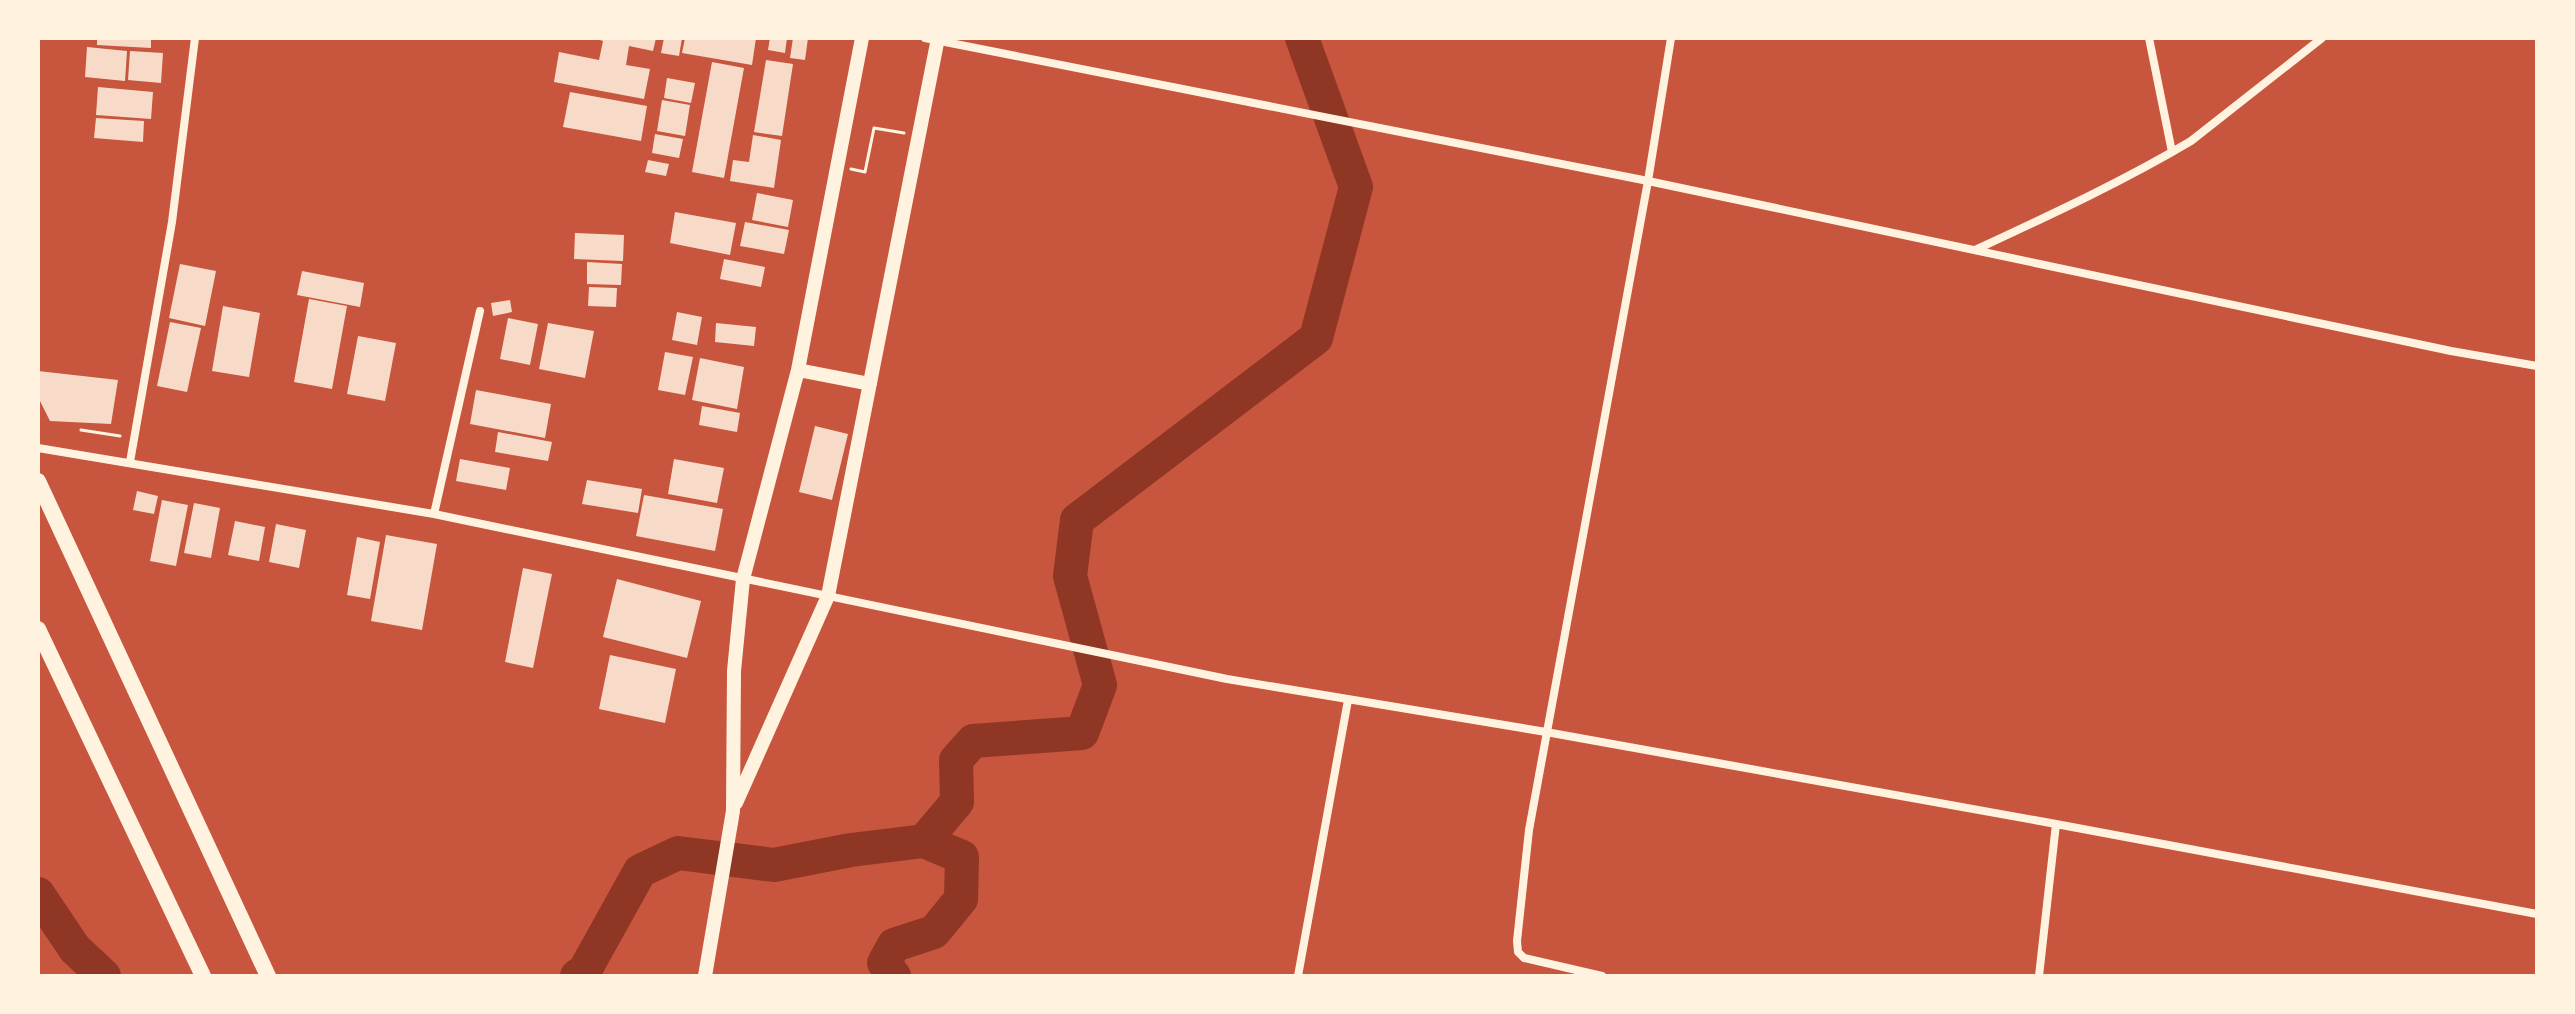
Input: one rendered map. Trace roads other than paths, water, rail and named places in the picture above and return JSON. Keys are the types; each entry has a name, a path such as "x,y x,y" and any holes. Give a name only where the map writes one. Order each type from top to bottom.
{"highway":[{"path":"38,481 268,976"},
{"path":"38,629 203,976"}],"main road":[{"path":"733,811 734,671 743,579 798,370 862,38"},
{"path":"705,976 733,811 828,596 919,136 934,39"},
{"path":"798,370 870,384"}],"street":[{"path":"130,462 172,222 195,38"},
{"path":"1602,976 1536,963 1518,952 1517,941 1529,830 1648,181 1671,38"},
{"path":"2149,38 2172,152"},
{"path":"934,39 1648,181 2451,351 2537,366"},
{"path":"1974,250 2056,213 2191,141 2317,40"},
{"path":"434,514 480,311"},
{"path":"38,448 434,514 1124,658 2056,824 2537,914"},
{"path":"1298,976 1348,700"},
{"path":"2039,976 2056,824"}],"waterway":[{"path":"924,841 957,802 956,760 973,741 1082,733 1100,685 1070,576 1077,520 1316,338 1356,187 1302,38"},
{"path":"577,976 585,970 640,871 678,853 774,865 851,850 924,841 962,857 961,899 934,932 894,945 884,963 894,976"},
{"path":"38,894 75,949 104,976"}]}
